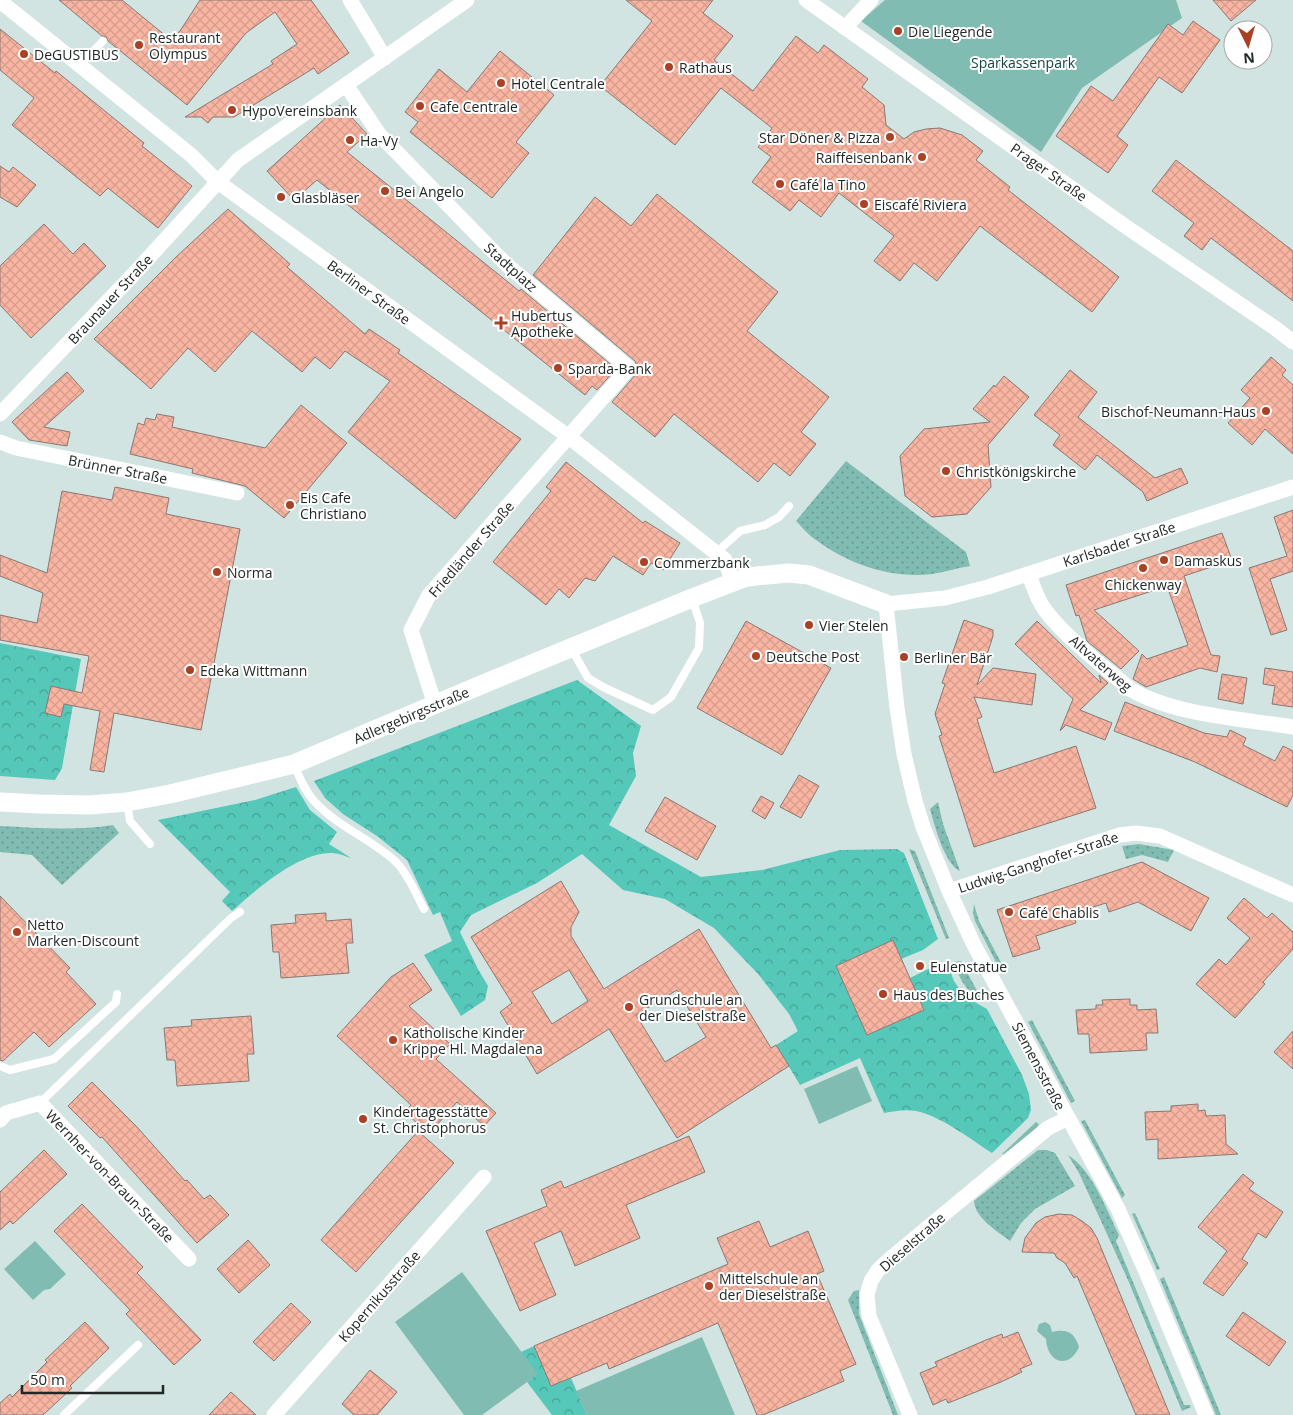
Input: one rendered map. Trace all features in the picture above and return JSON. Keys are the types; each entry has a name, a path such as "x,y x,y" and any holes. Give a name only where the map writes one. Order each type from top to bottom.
{"street":[{"path":"350,0 386,58"},
{"path":"218,182 238,160 467,0"},
{"name":"Prager Straße","path":"806,0 1125,226 1293,342"},
{"path":"845,28 871,0"},
{"name":"Berliner Straße","path":"0,1 191,155 218,182 569,437 725,560 733,583"},
{"name":"Stadtplatz","path":"346,85 378,134 490,249 629,368 569,437"},
{"name":"Braunauer Straße","path":"0,414 130,278 218,182"},
{"name":"Friedländer Straße","path":"435,704 411,630 429,595 569,437"},
{"name":"Brünner Straße","path":"0,442 16,448 237,493"},
{"name":"Karlsbader Straße","path":"886,604 944,598 1029,574 1293,487"},
{"name":"Adlergebirgsstraße","path":"0,802 79,805 127,802 179,792 294,764 692,598 750,577 790,573 809,575 886,604"},
{"name":"Altvaterweg","path":"1029,574 1036,595 1045,610 1078,645 1139,695 1172,706 1203,713 1293,727"},
{"name":"Siemensstraße","path":"886,604 904,754 923,827 974,946 1118,1209 1206,1415"},
{"name":"Ludwig-Ganghofer-Straße","path":"950,891 1119,835 1147,833 1172,840 1293,895"},
{"name":"Wernher-von-Braun-Straße","path":"2,1113 40,1102 190,1259"},
{"name":"Dieselstraße","path":"910,1415 869,1316 867,1294 871,1281 878,1270 928,1226 1048,1128 1068,1118"},
{"name":"Kopernikusstraße","path":"274,1415 484,1178"}],"lane":[{"path":"80,65 103,41"},
{"path":"716,553 740,531 765,525 779,517 789,506"},
{"path":"571,648 588,678 653,710 671,697 699,648 700,622 692,598"},
{"path":"294,764 301,782 314,801 331,817 378,847 398,864 424,909"},
{"path":"127,802 130,821 150,844"},
{"path":"40,1102 224,925 240,912"},
{"path":"0,1066 10,1070 54,1059 116,1002 117,994"},
{"path":"64,1415 138,1345"}],"green space":[{"name":"Sparkassenpark","path":"885,0 1176,0 1182,18 1082,88 1041,152 861,21"},
{"path":"846,461 966,552 970,566 932,574 917,575 886,572 856,563 828,549 810,536 796,521"},
{"path":"0,643 81,659 62,768 55,780 0,776"},
{"path":"577,680 641,726 633,753 636,776 609,825 701,877 762,870 840,850 897,849 904,853 938,939 923,950 901,959 893,940 836,966 867,1035 924,1010 910,978 928,969 949,968 954,981 964,996 987,1009 1022,1075 1029,1094 1031,1110 1028,1118 992,1153 935,1117 925,1113 908,1110 884,1113 860,1058 800,1085 776,1045 798,1031 789,1014 759,975 714,928 665,899 623,890 582,854 537,883 471,915 460,932 488,986 485,1000 461,1016 424,955 452,941 440,912 433,915 407,860 377,836 343,814 325,798 314,781"},
{"path":"296,787 310,810 337,832 329,844 351,858 332,853 319,854 305,859 292,865 265,883 232,911 222,901 230,892 158,820 255,800"},
{"path":"938,802 943,824 960,871 945,853 934,824 930,809"},
{"path":"113,825 119,833 62,885 32,855 0,852 0,826 71,828"},
{"path":"1139,844 1174,850 1168,862 1142,855 1126,859 1122,846"},
{"path":"909,849 915,851 949,938 946,939"},
{"path":"974,904 979,921 1005,970 1001,972 975,921 973,913"},
{"path":"961,961 982,1000 971,992 961,980 954,962"},
{"path":"1032,1020 1075,1101 1071,1103 1028,1022"},
{"path":"857,1066 872,1101 819,1124 804,1089"},
{"path":"1085,1120 1125,1195 1122,1198 1081,1121"},
{"path":"1036,1122 1039,1124 1035,1130 1002,1154"},
{"path":"1038,1150 1047,1150 1055,1153 1075,1186 1035,1209 1021,1223 1010,1241 982,1218 975,1207 974,1201"},
{"path":"1068,1155 1077,1162 1092,1180 1104,1202 1119,1235 1116,1241 1184,1405 1190,1405 1191,1407 1182,1411 1128,1280 1079,1173"},
{"path":"1135,1213 1160,1269 1157,1270 1132,1214"},
{"path":"35,1241 66,1274 50,1289 44,1290 33,1300 4,1269"},
{"path":"462,1272 538,1374 482,1415 464,1415 395,1322"},
{"path":"1164,1277 1221,1415 1216,1415 1160,1279"},
{"path":"859,1290 859,1314 898,1415 893,1415 848,1300 854,1291"},
{"path":"1045,1322 1050,1325 1052,1332 1066,1331 1073,1335 1079,1347 1070,1359 1059,1361 1050,1354 1046,1339 1037,1331 1039,1324"},
{"path":"702,1337 735,1415 587,1415 576,1391"},
{"path":"534,1346 551,1386 571,1378 587,1415 552,1415 527,1382 537,1374 521,1352"}],"building":[{"path":"59,0 122,0 172,41 200,0 311,0 349,53 318,74 314,68 234,117 213,117 208,123 201,117 185,117 273,64 271,61 297,44 275,12 246,33 187,105"},
{"path":"626,0 713,0 703,13 733,36 714,60 753,91 796,36 818,53 824,45 868,79 862,87 884,105 886,125 904,139 914,132 940,128 962,135 983,151 976,160 1010,187 1008,190 1119,277 1092,312 980,226 937,281 914,263 900,281 874,261 894,236 839,193 821,217 799,200 790,211 752,182 771,157 758,147 772,128 721,88 675,145 600,86 652,21"},
{"path":"1213,0 1256,0 1232,20"},
{"path":"1193,21 1220,40 1182,93 1159,77 1117,136 1128,145 1108,173 1056,136 1091,86 1113,101 1168,24 1183,35"},
{"path":"0,29 55,73 56,71 144,143 142,146 192,186 158,228 108,188 100,196 12,125 34,98 0,70"},
{"path":"500,51 554,95 516,142 529,153 492,198 410,132 418,122 405,112 439,69 467,92"},
{"path":"340,105 367,134 347,152 519,291 521,289 616,369 597,390 592,386 585,395 317,180 294,200 267,171"},
{"path":"1176,160 1293,251 1293,301 1211,238 1202,250 1184,236 1194,223 1152,191"},
{"path":"0,166 9,172 13,167 36,185 17,207 0,197"},
{"path":"657,194 778,292 747,331 829,397 801,432 816,444 790,476 774,463 758,482 674,414 655,437 612,402 636,374 638,369 635,361 533,275 595,197 631,226"},
{"path":"228,209 290,264 287,267 365,334 369,329 400,350 398,353 521,439 455,519 348,432 390,381 345,351 330,369 315,357 302,372 252,331 215,372 188,348 151,389 94,339 175,258"},
{"path":"44,224 73,254 84,243 106,266 31,338 0,305 0,266"},
{"name":"Bischof-Neumann-Haus","path":"1271,357 1286,370 1282,375 1293,385 1293,454 1265,429 1252,445 1228,423 1250,398 1241,390"},
{"path":"1070,370 1097,392 1078,417 1155,478 1181,468 1188,483 1147,501 1143,492 1097,455 1085,470 1053,445 1060,435 1034,415"},
{"path":"67,372 84,391 44,427 70,432 67,446 29,440 12,422"},
{"name":"Christkönigskirche","path":"1004,376 1029,397 988,445 991,487 967,514 932,517 905,496 900,456 924,429 990,422 973,409"},
{"path":"301,405 347,443 284,518 245,486 192,473 193,469 130,454 138,423 144,425 146,418 155,420 157,414 174,417 172,427 265,448"},
{"path":"566,462 643,523 645,521 680,543 663,570 651,563 643,575 613,556 595,581 585,578 569,598 559,589 546,605 493,562 551,491 546,487"},
{"path":"115,487 169,498 166,514 240,529 201,730 114,713 104,772 90,770 100,711 64,704 61,717 45,713 51,686 82,693 89,656 0,640 0,615 37,623 43,593 0,576 0,555 47,573 62,491 112,500"},
{"path":"1293,510 1293,571 1270,579 1287,630 1271,635 1249,568 1287,556 1274,517"},
{"path":"1222,533 1232,560 1184,576 1211,655 1220,656 1217,672 1200,668 1146,687 1133,679 1142,654 1147,659 1188,645 1167,586 1094,610 1139,651 1121,669 1087,641 1079,615 1076,616 1066,585"},
{"path":"964,620 993,630 993,636 977,685 993,668 1036,674 1032,705 974,697 982,717 977,719 994,773 1076,746 1096,808 974,847 939,736 942,735 935,714 945,684 942,683"},
{"path":"746,621 831,668 782,755 697,708"},
{"path":"1037,621 1101,683 1099,675 1108,683 1080,710 1112,723 1105,740 1066,725 1060,731 1073,699 1015,644"},
{"path":"1265,668 1293,672 1293,707 1272,704 1275,686 1263,684"},
{"path":"1222,674 1247,678 1243,704 1218,699"},
{"path":"1125,702 1204,733 1227,737 1230,730 1246,738 1243,745 1275,761 1283,746 1293,751 1293,795 1287,807 1195,762 1114,731"},
{"path":"799,775 819,786 801,818 780,807"},
{"path":"761,796 774,803 765,819 752,811"},
{"path":"665,797 716,826 697,860 645,831"},
{"path":"1142,862 1209,898 1191,931 1138,902 1109,912 1106,903 1073,913 1076,923 1036,936 1040,949 1013,957 997,910"},
{"path":"561,881 579,912 571,927 571,936 604,989 699,929 771,1048 776,1045 789,1066 677,1138 609,1029 537,1074 500,1012 512,1003 471,937","holes":["569,970 588,1001 552,1024 532,992","677,990 706,1037 665,1062 636,1015"]},
{"path":"0,896 70,968 66,972 96,1004 49,1047 34,1032 3,1061 0,1060"},
{"path":"1244,898 1267,918 1272,913 1293,932 1293,949 1263,982 1265,984 1235,1018 1196,984 1219,959 1226,965 1250,938 1227,918"},
{"path":"326,913 326,921 351,919 353,943 346,943 349,973 281,978 279,952 273,952 271,925 296,923 295,915"},
{"name":"Haus des Buches","path":"893,940 924,1010 867,1035 836,966"},
{"path":"413,963 432,990 409,1006 450,1044 436,1059 496,1113 484,1126 457,1102 429,1134 405,1112 411,1105 337,1036 391,977"},
{"path":"1130,999 1130,1005 1137,1005 1137,1010 1156,1009 1158,1033 1146,1033 1147,1050 1090,1053 1089,1034 1078,1034 1076,1010 1096,1009 1096,1005 1103,1005 1102,1000"},
{"path":"251,1016 254,1054 247,1054 249,1081 177,1086 175,1060 167,1060 164,1028 192,1026 191,1020"},
{"path":"1293,1031 1293,1069 1274,1052"},
{"path":"92,1082 137,1127 185,1181 187,1180 204,1199 210,1195 229,1215 197,1243 102,1137 100,1138 68,1106"},
{"path":"1198,1104 1198,1111 1205,1110 1206,1116 1225,1115 1226,1144 1238,1154 1158,1159 1158,1139 1146,1140 1145,1112 1171,1111 1171,1106"},
{"path":"418,1131 454,1163 356,1272 321,1240"},
{"path":"689,1136 705,1172 626,1205 640,1238 575,1266 561,1231 534,1243 556,1295 520,1311 486,1231 547,1206 541,1190 561,1181 564,1188"},
{"path":"44,1150 67,1174 13,1224 10,1221 0,1230 0,1192"},
{"path":"1243,1174 1254,1183 1249,1189 1283,1212 1266,1238 1258,1233 1242,1259 1248,1263 1223,1296 1203,1283 1227,1251 1198,1227"},
{"path":"82,1204 143,1267 137,1273 201,1340 174,1365 126,1314 130,1310 54,1231"},
{"path":"1059,1214 1072,1215 1082,1221 1091,1228 1097,1238 1170,1415 1136,1415 1077,1276 1074,1278 1065,1263 1057,1258 1054,1253 1022,1252 1025,1238 1036,1223 1045,1217"},
{"path":"759,1221 770,1247 808,1231 824,1271 817,1274 856,1364 840,1371 844,1381 763,1415 757,1415 718,1323 609,1369 607,1363 551,1386 534,1346 728,1264 717,1238"},
{"path":"248,1240 270,1265 239,1293 217,1269"},
{"path":"291,1303 311,1322 274,1361 253,1342"},
{"path":"1243,1312 1286,1342 1269,1366 1226,1336"},
{"path":"85,1322 109,1348 70,1386 72,1388 43,1415 0,1415 0,1403 10,1394 12,1397 47,1362 45,1360"},
{"path":"1018,1332 1032,1364 1020,1369 1022,1372 1001,1382 948,1403 946,1399 933,1405 920,1373 937,1366 935,1362 986,1340 1002,1334 1003,1338"},
{"path":"370,1370 397,1392 377,1415 354,1415 342,1404"},
{"path":"231,1392 256,1415 209,1415"}],"place":[{"name":"Die Liegende","path":"898,31"},
{"name":"Restaurant Olympus","path":"139,45"},
{"name":"DeGUSTIBUS","path":"24,54"},
{"name":"Rathaus","path":"669,67"},
{"name":"Hotel Centrale","path":"501,83"},
{"name":"Cafe Centrale","path":"420,106"},
{"name":"HypoVereinsbank","path":"232,110"},
{"name":"Star Döner & Pizza","path":"890,137"},
{"name":"Ha-Vy","path":"350,140"},
{"name":"Raiffeisenbank","path":"922,157"},
{"name":"Café la Tino","path":"780,184"},
{"name":"Bei Angelo","path":"385,191"},
{"name":"Glasbläser","path":"281,197"},
{"name":"Eiscafé Riviera","path":"864,204"},
{"name":"Hubertus Apotheke","path":"501,323"},
{"name":"Sparda-Bank","path":"558,368"},
{"name":"Bischof-Neumann-Haus","path":"1266,411"},
{"name":"Christkönigskirche","path":"946,471"},
{"name":"Eis Cafe Christiano","path":"290,505"},
{"name":"Damaskus","path":"1164,560"},
{"name":"Commerzbank","path":"644,562"},
{"name":"Chickenway","path":"1143,568"},
{"name":"Norma","path":"217,572"},
{"name":"Vier Stelen","path":"809,625"},
{"name":"Deutsche Post","path":"756,656"},
{"name":"Berliner Bär","path":"904,657"},
{"name":"Edeka Wittmann","path":"190,670"},
{"name":"Café Chablis","path":"1009,912"},
{"name":"Netto Marken-Discount","path":"17,932"},
{"name":"Eulenstatue","path":"920,966"},
{"name":"Haus des Buches","path":"883,994"},
{"name":"Grundschule an der Dieselstraße","path":"629,1007"},
{"name":"Katholische Kinder Krippe Hl. Magdalena","path":"393,1040"},
{"name":"Kindertagesstätte St. Christophorus","path":"363,1119"},
{"name":"Mittelschule an der Dieselstraße","path":"709,1286"}]}
